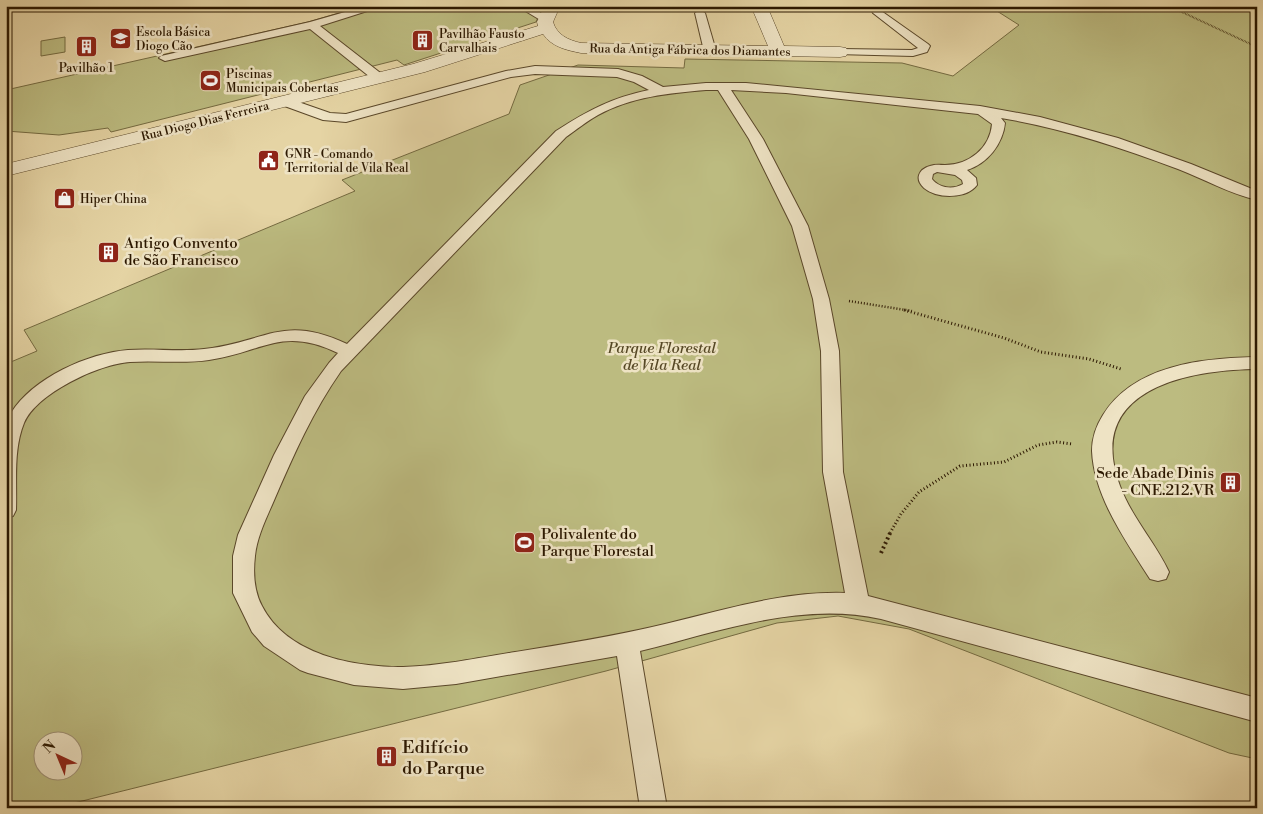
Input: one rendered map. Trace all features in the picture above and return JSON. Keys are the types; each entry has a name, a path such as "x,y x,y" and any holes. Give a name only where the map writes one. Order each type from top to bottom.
{"street":[{"path":"759,6 778,52"},
{"name":"Rua da Antiga Fábrica dos Diamantes","path":"548,18 553,37 559,41 581,48 840,52"},
{"name":"Rua Diogo Dias Ferreira","path":"6,170 425,66 548,18"},
{"path":"6,156 28,164"}],"lane":[{"path":"165,58 312,25 378,6"},
{"path":"522,6 548,18"},
{"path":"840,52 913,53 922,50 924,46 877,11"},
{"path":"700,13 710,50"},
{"path":"312,25 379,78"},
{"path":"284,101 328,117 346,118 510,74 543,70 618,73 638,79 661,91"},
{"path":"722,86 756,139 798,218 821,299 830,351 833,472 858,604"},
{"path":"1257,196 1163,158 1096,136 1032,119 976,109 793,90 722,86 661,91 606,106 561,134 335,367 314,396 284,455 250,535 244,556 244,593 260,625 272,638 308,662 354,674 403,678 456,674 627,644 764,610 813,604 858,604 1257,710"},
{"path":"970,171 936,168 926,172 925,180 941,190 956,192 962,191 970,185 970,171 990,146 999,128 996,120 976,109"},
{"path":"6,510 11,434 16,421 44,391 63,378 84,368 127,356 205,355 298,334 319,339 350,352"},
{"path":"1158,572 1120,510 1108,481 1102,450 1105,430 1112,416 1122,404 1152,383 1172,374 1192,369 1257,363"},
{"path":"627,644 654,808"}],"path":[{"path":"1169,6 1257,47"},
{"path":"821,299 870,303 911,311 1004,338 1041,352 1072,355 1106,364 1152,383"},
{"path":"880,557 886,539 901,514 919,492 960,466 1004,462 1038,445 1057,442 1102,450"}],"green space":[{"path":"363,6 543,6 536,22 404,65 397,60 111,132 108,128 59,135 6,131 6,90 308,22"},
{"name":"Parque Florestal de Vila Real","path":"989,6 1257,6 1257,759 1229,753 909,629 838,616 777,623 606,671 54,808 6,808 6,364 37,351 24,330 355,191 342,180 509,114 520,85 578,65 684,68 685,59 902,63 953,76 1019,25"},
{"path":"65,37 65,52 41,56 41,41"}],"place":[{"name":"Escola Básica Diogo Cão","path":"120,39"},
{"name":"Pavilhão Fausto Carvalhais","path":"423,41"},
{"name":"Pavilhão 1","path":"86,47"},
{"name":"Piscinas Municipais Cobertas","path":"210,81"},
{"name":"GNR - Comando Territorial de Vila Real","path":"269,161"},
{"name":"Hiper China","path":"64,199"},
{"name":"Antigo Convento de São Francisco","path":"108,252"},
{"name":"Sede Abade Dinis - CNE.212.VR","path":"1230,482"},
{"name":"Polivalente do Parque Florestal","path":"525,543"},
{"name":"Edifício do Parque","path":"386,757"}]}
